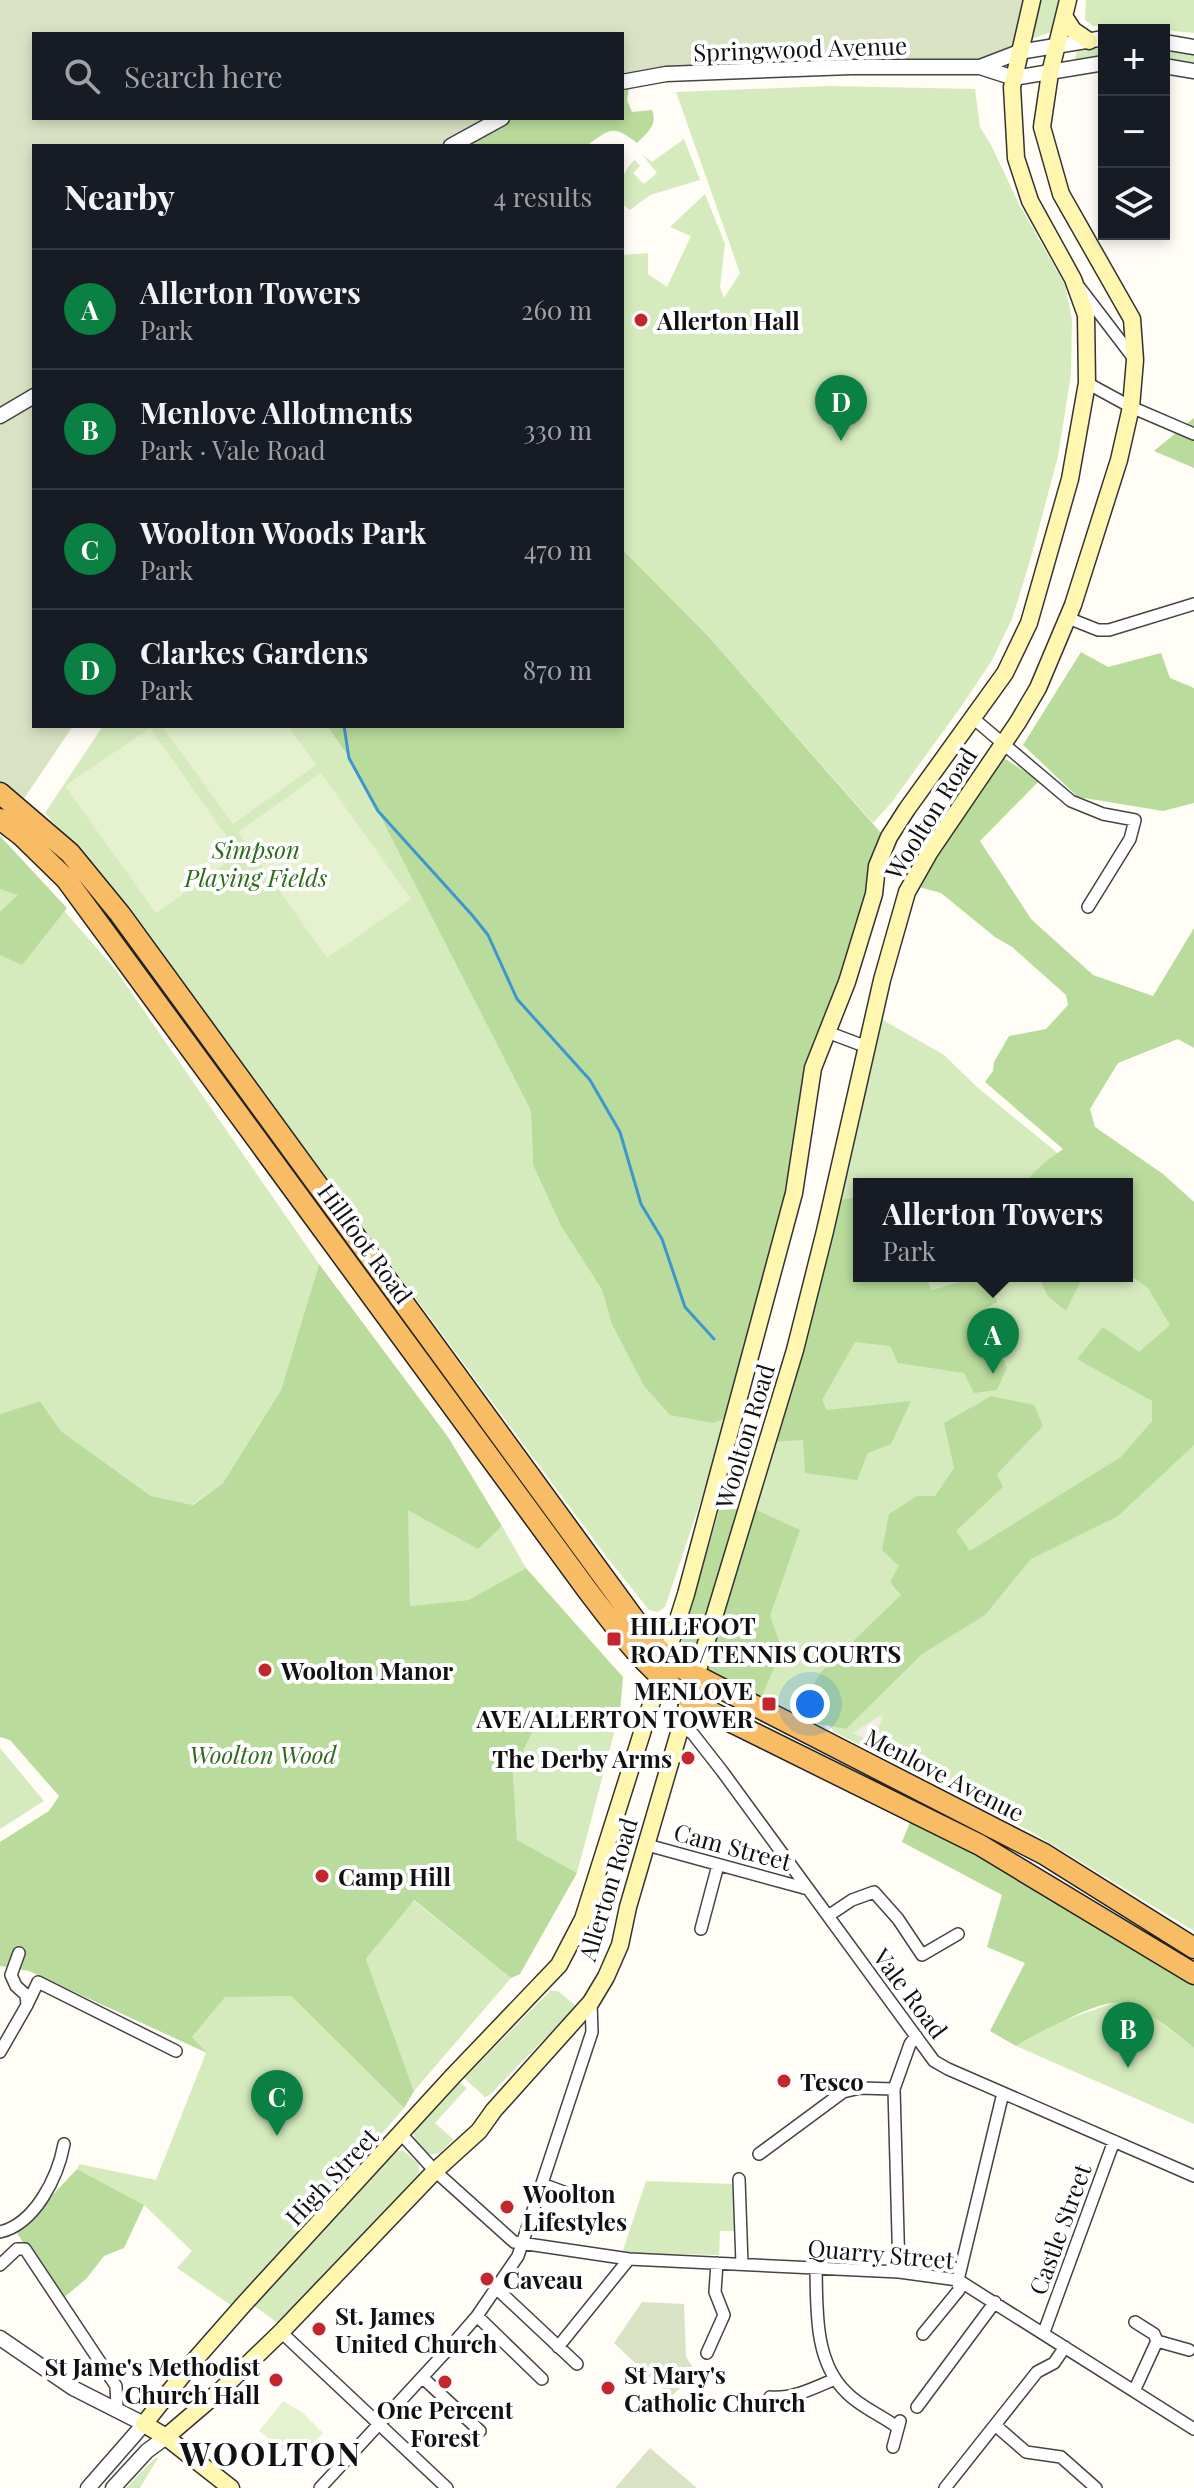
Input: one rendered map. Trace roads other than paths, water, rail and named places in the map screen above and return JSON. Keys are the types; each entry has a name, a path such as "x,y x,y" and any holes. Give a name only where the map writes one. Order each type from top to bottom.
{"highway":[{"name":"Hillfoot Road","path":"0,793 8,816 75,891 640,1659 689,1699"},
{"name":"Hillfoot Road","path":"8,816 70,853 120,914 638,1624 666,1657"},
{"name":"Menlove Avenue","path":"666,1657 697,1676 1044,1854 1194,1948"},
{"name":"Menlove Avenue","path":"689,1699 980,1845 1194,1974"}],"main road":[{"name":"Woolton Road","path":"666,1657 794,1193 813,1068 847,982 874,894 877,866 889,837 1005,673 1029,623 1070,479 1087,383 1086,315 1073,279 1030,201 1016,158 1012,87 1032,0"},
{"name":"Woolton Road","path":"689,1699 795,1350 890,949 907,892 929,853 1038,688 1068,618 1119,460 1131,407 1135,360 1132,319 1061,194 1042,127 1050,73 1066,8"},
{"path":"1066,8 1073,30 1096,39"},
{"path":"638,1624 657,1629 678,1619"},
{"name":"Allerton Road","path":"559,1965 583,1919 666,1657"},
{"name":"Allerton Road","path":"591,2002 620,1945 628,1907 689,1699"},
{"path":"681,1726 705,1715 716,1715"},
{"name":"High Street","path":"144,2424 244,2304 559,1965"},
{"path":"166,2437 281,2332 435,2171 479,2131 494,2110 591,2002"},
{"path":"144,2424 166,2437 231,2488"}],"street":[{"name":"Springwood Avenue","path":"980,67 1019,52 1096,39"},
{"path":"1170,43 1194,47"},
{"name":"Springwood Avenue","path":"624,82 666,74 753,70 980,67 1014,78 1098,64"},
{"path":"1170,67 1194,71"},
{"path":"455,144 498,120"},
{"path":"1073,279 1135,360"},
{"path":"1087,383 1131,407 1194,434"},
{"path":"0,416 32,397"},
{"path":"1068,618 1098,630 1109,630 1194,604"},
{"path":"974,719 1071,801 1103,814 1135,820 1130,839 1088,907"},
{"path":"827,1032 867,1047"},
{"name":"Vale Road","path":"681,1726 693,1734 934,2061 1194,2176"},
{"name":"Cam Street","path":"647,1845 808,1889"},
{"path":"701,1929 718,1865"},
{"path":"828,1916 852,1900 874,1892 898,1919 922,1955 958,1934"},
{"path":"19,1953 11,1975 16,1986 26,1995 27,2005"},
{"path":"0,2052 38,1982 176,2051"},
{"name":"Allerton Road","path":"320,2488 379,2427 477,2316 518,2256 592,2032 591,2002"},
{"path":"899,2272 894,2089 906,2053 916,2036"},
{"path":"759,2154 843,2092 860,2088 894,2089"},
{"path":"923,2334 959,2290 958,2280 1003,2093"},
{"path":"402,2135 435,2171 514,2242 523,2245"},
{"name":"Castle Street","path":"1044,2332 1114,2141"},
{"path":"0,2232 18,2226 42,2197 58,2168 64,2144"},
{"path":"739,2179 742,2264"},
{"path":"542,2184 569,2194"},
{"name":"Quarry Street","path":"523,2245 629,2259 899,2272 958,2280 1194,2429"},
{"path":"0,2265 17,2249 25,2249 116,2386 117,2408"},
{"path":"558,2347 629,2259"},
{"path":"707,2353 724,2315 715,2292 717,2263"},
{"path":"816,2269 817,2326 835,2379 857,2402 899,2424 893,2447"},
{"path":"496,2288 577,2364"},
{"path":"917,2407 995,2302"},
{"path":"477,2316 542,2379"},
{"path":"1135,2322 1154,2334 1157,2341 1135,2389"},
{"path":"281,2332 447,2488"},
{"path":"0,2338 90,2398 117,2408 144,2424 88,2488"},
{"path":"1157,2341 1189,2350"},
{"path":"945,2488 1037,2372 1054,2363 1065,2347"},
{"path":"423,2378 480,2431"},
{"path":"777,2401 835,2379"},
{"path":"995,2425 1026,2452 1061,2457 1096,2488"},
{"path":"113,2488 147,2451 166,2437"}],"waterway":[{"path":"344,728 349,758 378,811 488,935 517,999 590,1080 620,1132 641,1204 662,1239 685,1307 714,1339"}],"place":[{"name":"Allerton Hall","path":"641,320"},
{"name":"Clarkes Gardens","path":"841,441"},
{"name":"Allerton Towers","path":"993,1374"},
{"name":"HILLFOOT ROAD/TENNIS COURTS","path":"614,1639"},
{"name":"Woolton Manor","path":"265,1670"},
{"name":"MENLOVE AVE/ALLERTON TOWER","path":"769,1704"},
{"name":"The Derby Arms","path":"688,1758"},
{"name":"Camp Hill","path":"322,1876"},
{"name":"Menlove Allotments","path":"1128,2068"},
{"name":"Tesco","path":"784,2081"},
{"name":"Woolton Woods Park","path":"277,2136"},
{"name":"Woolton Lifestyles","path":"507,2207"},
{"name":"Caveau","path":"487,2279"},
{"name":"St. James United Church","path":"319,2329"},
{"name":"St Jame's Methodist Church Hall","path":"276,2380"},
{"name":"One Percent Forest","path":"445,2382"},
{"name":"St Mary's Catholic Church","path":"608,2388"}],"district":[{"name":"WOOLTON","path":"271,2452"}],"park label":[{"name":"Simpson Playing Fields","path":"256,863"},
{"name":"Woolton Wood","path":"263,1754"}]}
